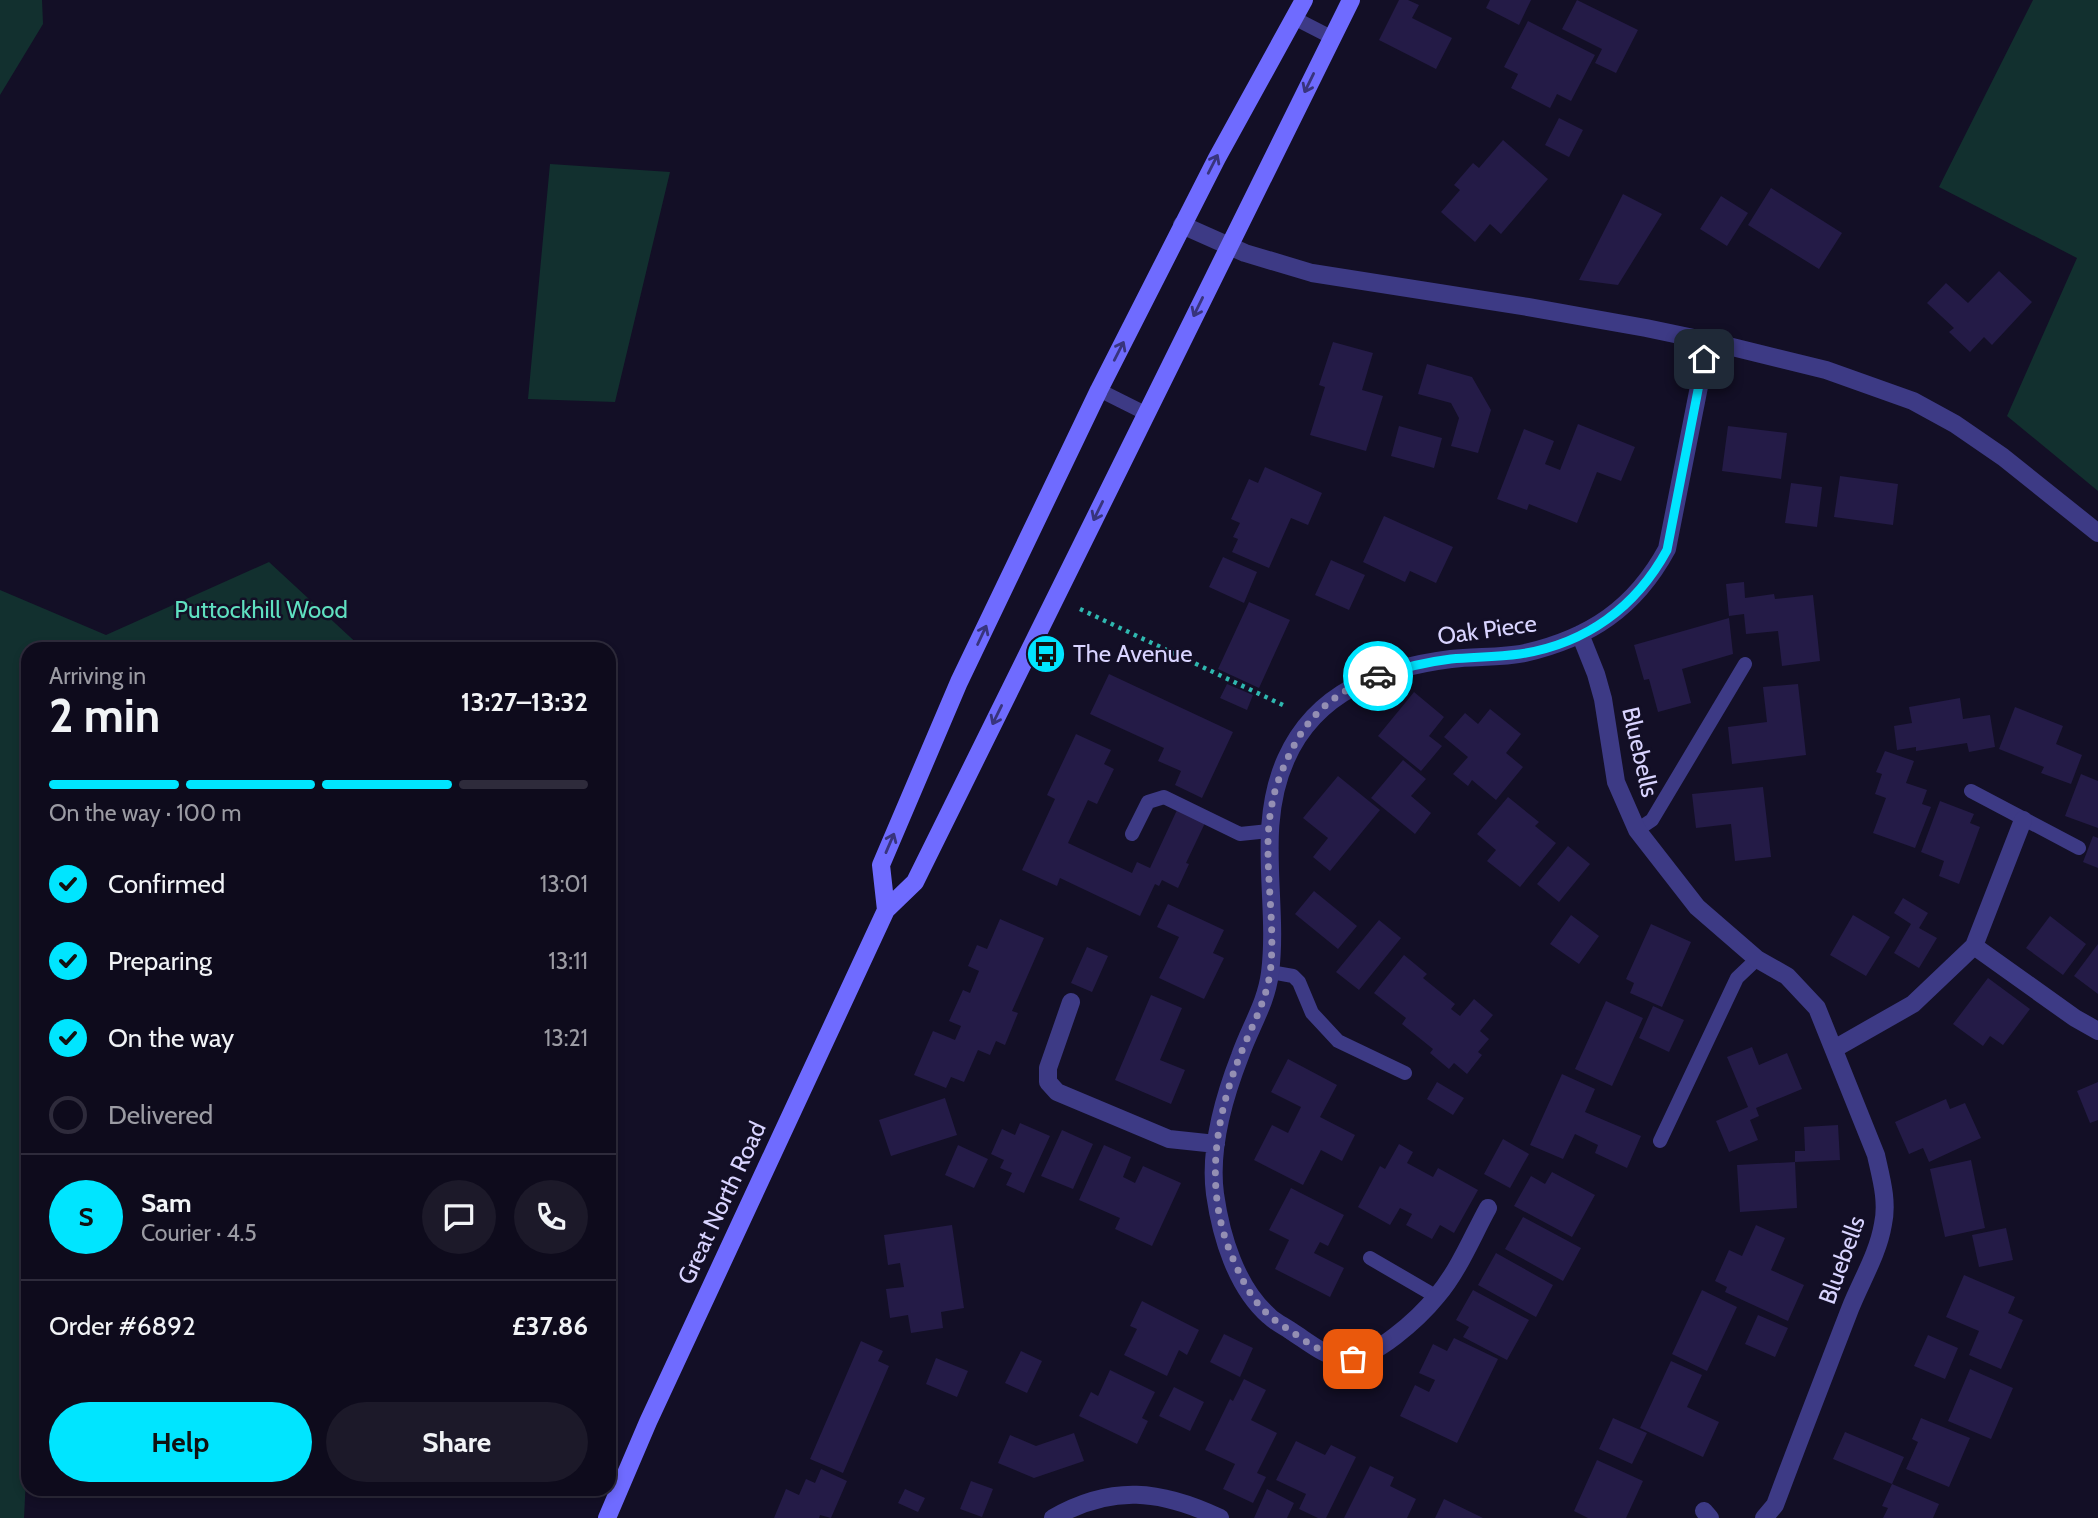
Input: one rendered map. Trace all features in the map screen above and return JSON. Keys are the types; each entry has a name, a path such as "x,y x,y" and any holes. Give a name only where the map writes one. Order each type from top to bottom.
{"main road":[{"path":"886,910 881,864 959,682 1099,390 1182,225 1304,0"},
{"path":"886,910 915,882 1351,0"},
{"name":"Great North Road","path":"607,1518 648,1422 886,910"}],"street":[{"path":"1182,225 1228,246 1286,267 1312,273 1528,307 1708,341 1826,370 1913,401 1955,424 2003,457 2098,533"},
{"name":"Oak Piece","path":"1488,1208 1437,1297 1391,1340 1369,1353 1353,1359 1340,1359 1325,1353 1270,1318 1252,1298 1223,1236 1214,1191 1216,1144 1229,1090 1240,1054 1263,1005 1270,972 1269,831 1272,804 1286,759 1307,722 1340,693 1405,668 1450,659 1521,653 1554,645 1606,621 1632,600 1655,571 1667,550 1708,341"},
{"name":"Bluebells","path":"1580,634 1603,699 1616,782 1637,830 1697,907 1757,959 1787,976 1816,1008 1877,1155 1885,1202 1884,1223 1877,1247 1828,1365 1775,1505 1765,1518"},
{"path":"1834,1049 1913,1004 1974,946 2023,820"},
{"path":"1974,946 2075,1018 2098,1031"},
{"path":"1071,1002 1048,1068 1048,1082 1056,1092 1169,1139 1216,1144"},
{"path":"1053,1518 1068,1509 1123,1493 1160,1495 1194,1505 1220,1518"}],"lane":[{"path":"1294,18 1331,37"},
{"path":"1099,390 1145,413"},
{"path":"1637,830 1652,820 1745,664"},
{"path":"1971,791 2079,848"},
{"path":"1132,834 1148,802 1164,797 1240,834 1269,831"},
{"path":"1660,1141 1737,978 1757,959"},
{"path":"1270,972 1293,976 1299,982 1312,1013 1338,1041 1405,1073"},
{"path":"1370,1258 1437,1297"}],"path":[{"path":"1080,610 1288,708 1307,722"}],"green space":[{"path":"0,0 42,0 43,24 0,95"},
{"path":"2033,0 2098,0 2098,491 2007,416 2077,258 1939,187"},
{"path":"550,164 670,172 615,402 528,399"},
{"name":"Puttockhill Wood","path":"269,562 355,642 21,642 21,1496 25,1496 24,1518 0,1518 0,590 106,635"}],"building":[{"path":"1399,0 1408,0 1419,5 1412,18 1452,38 1436,69 1379,40"},
{"path":"1490,0 1531,0 1519,25 1486,8"},
{"path":"1577,0 1638,30 1616,73 1595,63 1602,49 1562,29"},
{"path":"1528,21 1595,55 1571,101 1557,94 1550,108 1511,88 1518,74 1504,67"},
{"path":"1559,118 1583,130 1569,157 1545,145"},
{"path":"1503,140 1548,179 1501,234 1490,224 1475,242 1441,212 1460,190 1454,185 1473,163 1479,168"},
{"path":"1771,188 1842,233 1819,269 1748,225"},
{"path":"1623,194 1662,214 1618,285 1579,280"},
{"path":"1721,196 1748,213 1727,246 1700,229"},
{"path":"1999,271 2032,302 1992,345 1984,337 1970,352 1949,332 1954,328 1927,303 1946,283 1968,303"},
{"path":"1333,342 1373,353 1362,390 1383,396 1366,451 1310,435 1325,387 1319,385"},
{"path":"1427,364 1472,377 1491,410 1478,453 1451,446 1459,418 1451,403 1418,394"},
{"path":"1578,424 1635,447 1621,481 1597,472 1577,523 1529,504 1527,510 1497,499 1524,429 1554,441 1545,464 1560,470"},
{"path":"1399,426 1442,438 1434,468 1391,456"},
{"path":"1728,426 1787,433 1781,479 1722,471"},
{"path":"1265,467 1322,493 1308,525 1291,518 1269,568 1232,552 1238,539 1233,537 1240,523 1231,519 1249,479 1258,483"},
{"path":"1840,476 1898,484 1893,525 1834,517"},
{"path":"1791,483 1822,487 1817,527 1785,523"},
{"path":"1384,516 1453,547 1436,583 1410,571 1405,582 1363,562"},
{"path":"1223,557 1257,572 1244,603 1209,587"},
{"path":"1331,560 1365,575 1349,610 1315,595"},
{"path":"1744,582 1745,598 1774,594 1775,599 1813,595 1820,661 1782,666 1778,631 1746,634 1744,614 1729,616 1726,584"},
{"path":"1249,602 1290,620 1259,688 1218,669"},
{"path":"1729,618 1733,654 1682,669 1691,703 1658,712 1649,679 1644,680 1634,645"},
{"path":"1109,674 1233,732 1202,798 1175,785 1181,771 1158,761 1164,748 1090,714"},
{"path":"1227,684 1253,695 1247,710 1220,698"},
{"path":"1798,684 1806,755 1732,764 1728,727 1767,722 1763,687"},
{"path":"1414,692 1444,717 1429,736 1442,746 1421,771 1378,736"},
{"path":"1960,698 1963,719 1990,715 1995,747 1969,752 1967,743 1916,751 1916,747 1897,750 1894,726 1912,723 1909,707"},
{"path":"2015,707 2063,726 2056,744 2082,755 2071,784 2041,773 2044,767 1999,749"},
{"path":"1490,709 1521,734 1506,753 1523,767 1496,800 1472,780 1468,786 1453,774 1468,757 1444,737 1465,713 1478,724"},
{"path":"1076,734 1111,750 1104,764 1114,769 1097,804 1088,800 1068,843 1132,873 1137,862 1150,868 1177,810 1205,823 1186,863 1189,864 1178,888 1162,880 1159,886 1155,884 1140,916 1060,878 1057,886 1022,870 1055,799 1047,795"},
{"path":"1885,751 1914,761 1906,783 1927,790 1922,804 1931,807 1915,848 1873,833 1886,798 1875,794 1882,774 1876,772"},
{"path":"1403,760 1426,779 1411,796 1431,813 1415,834 1371,798"},
{"path":"2081,774 2098,781 2098,828 2065,816"},
{"path":"1338,776 1380,810 1330,871 1313,857 1328,838 1303,818"},
{"path":"1763,787 1771,857 1735,861 1731,824 1696,828 1692,794"},
{"path":"1508,797 1539,822 1535,826 1556,843 1520,887 1487,861 1496,850 1477,834"},
{"path":"1940,801 1974,814 1970,823 1980,827 1959,884 1939,876 1944,861 1921,852"},
{"path":"2093,836 2098,838 2098,868 2083,862"},
{"path":"1568,846 1590,864 1559,902 1537,884"},
{"path":"1314,891 1357,926 1338,949 1295,914"},
{"path":"1903,898 1928,913 1919,928 1937,938 1919,968 1894,953 1911,924 1894,913"},
{"path":"1168,904 1224,930 1213,953 1224,958 1204,999 1159,978 1179,937 1157,927"},
{"path":"1571,915 1599,936 1579,964 1550,944"},
{"path":"1853,915 1890,937 1866,976 1830,955"},
{"path":"2050,916 2086,944 2063,975 2026,948"},
{"path":"1000,919 1044,938 1012,1011 1018,1013 1005,1045 996,1041 990,1055 978,1050 964,1082 951,1077 946,1088 914,1075 933,1031 955,1040 961,1026 949,1021 963,990 970,993 979,971 968,966 977,945 987,949"},
{"path":"1379,920 1401,938 1359,990 1336,972"},
{"path":"1651,924 1691,942 1662,1007 1630,993 1634,983 1626,979"},
{"path":"2098,944 2098,994 2074,976"},
{"path":"1087,947 1108,956 1092,992 1071,983"},
{"path":"1404,955 1427,974 1423,978 1455,1004 1451,1009 1460,1016 1474,999 1493,1015 1480,1031 1489,1039 1478,1052 1482,1055 1467,1074 1454,1063 1449,1069 1430,1053 1433,1049 1402,1024 1406,1018 1374,993"},
{"path":"1988,978 2030,1009 2003,1045 1990,1036 1983,1046 1953,1024"},
{"path":"1151,995 1182,1008 1160,1060 1185,1070 1171,1104 1115,1080"},
{"path":"1606,1001 1643,1018 1612,1086 1575,1069"},
{"path":"1653,1006 1684,1020 1669,1052 1639,1038"},
{"path":"1752,1047 1759,1065 1787,1053 1802,1089 1756,1108 1759,1116 1750,1120 1758,1140 1729,1152 1716,1121 1748,1107 1727,1057"},
{"path":"1288,1059 1337,1085 1320,1117 1355,1135 1342,1161 1321,1150 1303,1185 1254,1160 1272,1125 1288,1133 1301,1107 1271,1092"},
{"path":"1562,1074 1595,1089 1585,1112 1641,1136 1627,1168 1595,1153 1598,1145 1575,1134 1563,1159 1530,1145"},
{"path":"1437,1082 1464,1098 1453,1115 1427,1099"},
{"path":"2098,1082 2098,1120 2090,1123 2077,1091"},
{"path":"945,1098 957,1135 891,1156 879,1120"},
{"path":"1946,1099 1950,1109 1965,1103 1981,1138 1929,1162 1923,1148 1909,1154 1895,1122"},
{"path":"1020,1123 1050,1136 1024,1193 1006,1185 1012,1173 1000,1168 1004,1160 991,1154 1002,1129 1015,1135"},
{"path":"1838,1125 1840,1160 1795,1162 1795,1151 1805,1151 1804,1127"},
{"path":"1062,1130 1093,1144 1073,1189 1041,1176"},
{"path":"1503,1139 1529,1154 1510,1188 1484,1174"},
{"path":"1399,1144 1413,1152 1407,1163 1433,1177 1438,1168 1478,1190 1454,1233 1440,1225 1432,1239 1406,1225 1412,1214 1400,1208 1390,1225 1358,1207 1380,1166 1385,1169"},
{"path":"958,1145 988,1159 974,1188 945,1175"},
{"path":"1104,1145 1131,1157 1123,1177 1135,1183 1143,1166 1181,1183 1152,1246 1115,1229 1120,1218 1079,1200"},
{"path":"1971,1160 1985,1228 1945,1237 1930,1169"},
{"path":"1795,1162 1797,1208 1740,1212 1737,1165"},
{"path":"1552,1172 1595,1195 1572,1237 1514,1206 1531,1176 1545,1184"},
{"path":"1291,1188 1344,1215 1328,1246 1320,1242 1314,1253 1344,1268 1330,1297 1275,1269 1289,1240 1269,1230"},
{"path":"1523,1217 1581,1248 1563,1281 1505,1249"},
{"path":"952,1225 964,1308 941,1312 943,1328 911,1333 908,1315 890,1318 886,1289 904,1287 900,1263 888,1265 884,1235"},
{"path":"1756,1225 1785,1238 1771,1270 1804,1285 1788,1321 1725,1292 1727,1287 1715,1281 1729,1250 1742,1256"},
{"path":"2006,1228 2013,1260 1979,1267 1972,1235"},
{"path":"1496,1253 1553,1285 1536,1317 1478,1285"},
{"path":"1964,1275 2015,1297 2008,1313 2023,1320 2001,1369 1969,1355 1979,1331 1946,1317"},
{"path":"1473,1290 1529,1320 1507,1360 1463,1337 1469,1327 1456,1320"},
{"path":"1702,1290 1737,1307 1707,1371 1672,1354"},
{"path":"1142,1301 1199,1330 1187,1355 1179,1350 1167,1376 1124,1355 1137,1329 1130,1326"},
{"path":"1758,1315 1788,1328 1775,1357 1745,1344"},
{"path":"1224,1334 1253,1348 1240,1377 1210,1362"},
{"path":"1928,1335 1958,1348 1945,1379 1914,1366"},
{"path":"1454,1338 1498,1359 1457,1443 1400,1416 1415,1385 1429,1392 1435,1380 1419,1373 1433,1344 1447,1351"},
{"path":"861,1341 883,1351 878,1361 889,1366 843,1473 810,1459"},
{"path":"1021,1351 1042,1361 1027,1393 1005,1383"},
{"path":"936,1358 968,1371 957,1397 926,1384"},
{"path":"1671,1361 1702,1375 1687,1407 1719,1422 1703,1457 1640,1428"},
{"path":"1970,1369 2013,1388 1991,1439 1948,1421"},
{"path":"1110,1370 1155,1392 1142,1418 1148,1421 1137,1444 1079,1416 1091,1392 1098,1396"},
{"path":"1244,1379 1266,1390 1251,1420 1277,1433 1257,1473 1266,1477 1253,1503 1223,1489 1235,1464 1205,1450 1230,1399 1233,1401"},
{"path":"1174,1387 1204,1402 1190,1431 1159,1416"},
{"path":"1613,1418 1647,1433 1632,1464 1599,1449"},
{"path":"1921,1418 1970,1438 1949,1487 1906,1469 1918,1442 1912,1439"},
{"path":"1845,1432 1904,1457 1892,1484 1833,1459"},
{"path":"1074,1433 1084,1461 1034,1478 998,1463 1010,1435 1036,1446"},
{"path":"1296,1441 1325,1455 1331,1445 1356,1457 1326,1518 1318,1518 1299,1509 1306,1494 1276,1480"},
{"path":"1597,1460 1643,1481 1626,1518 1588,1518 1574,1511"},
{"path":"1370,1466 1394,1477 1390,1486 1416,1499 1407,1518 1344,1518"},
{"path":"821,1469 847,1481 831,1518 820,1515 819,1518 774,1518 786,1489 799,1495 806,1479 815,1483"},
{"path":"971,1481 993,1489 982,1517 960,1509"},
{"path":"1892,1484 1939,1504 1933,1518 1883,1518 1888,1508 1882,1506"},
{"path":"905,1489 925,1498 918,1512 898,1503"},
{"path":"1267,1489 1294,1503 1287,1518 1254,1518"},
{"path":"1444,1499 1483,1518 1435,1518"}],"way so far":[{"path":"1353,1359 1340,1359 1325,1353 1270,1318 1252,1298 1223,1236 1214,1191 1216,1144 1225,1101 1240,1054 1263,1005 1270,972 1269,831 1272,804 1286,759 1307,722 1323,706 1340,693 1378,676"}],"place":[{"name":"The Avenue","path":"1046,654"}],"route":[{"path":"1378,676 1427,663 1521,653 1554,645 1606,621 1632,600 1655,571 1667,550 1704,359"}]}
